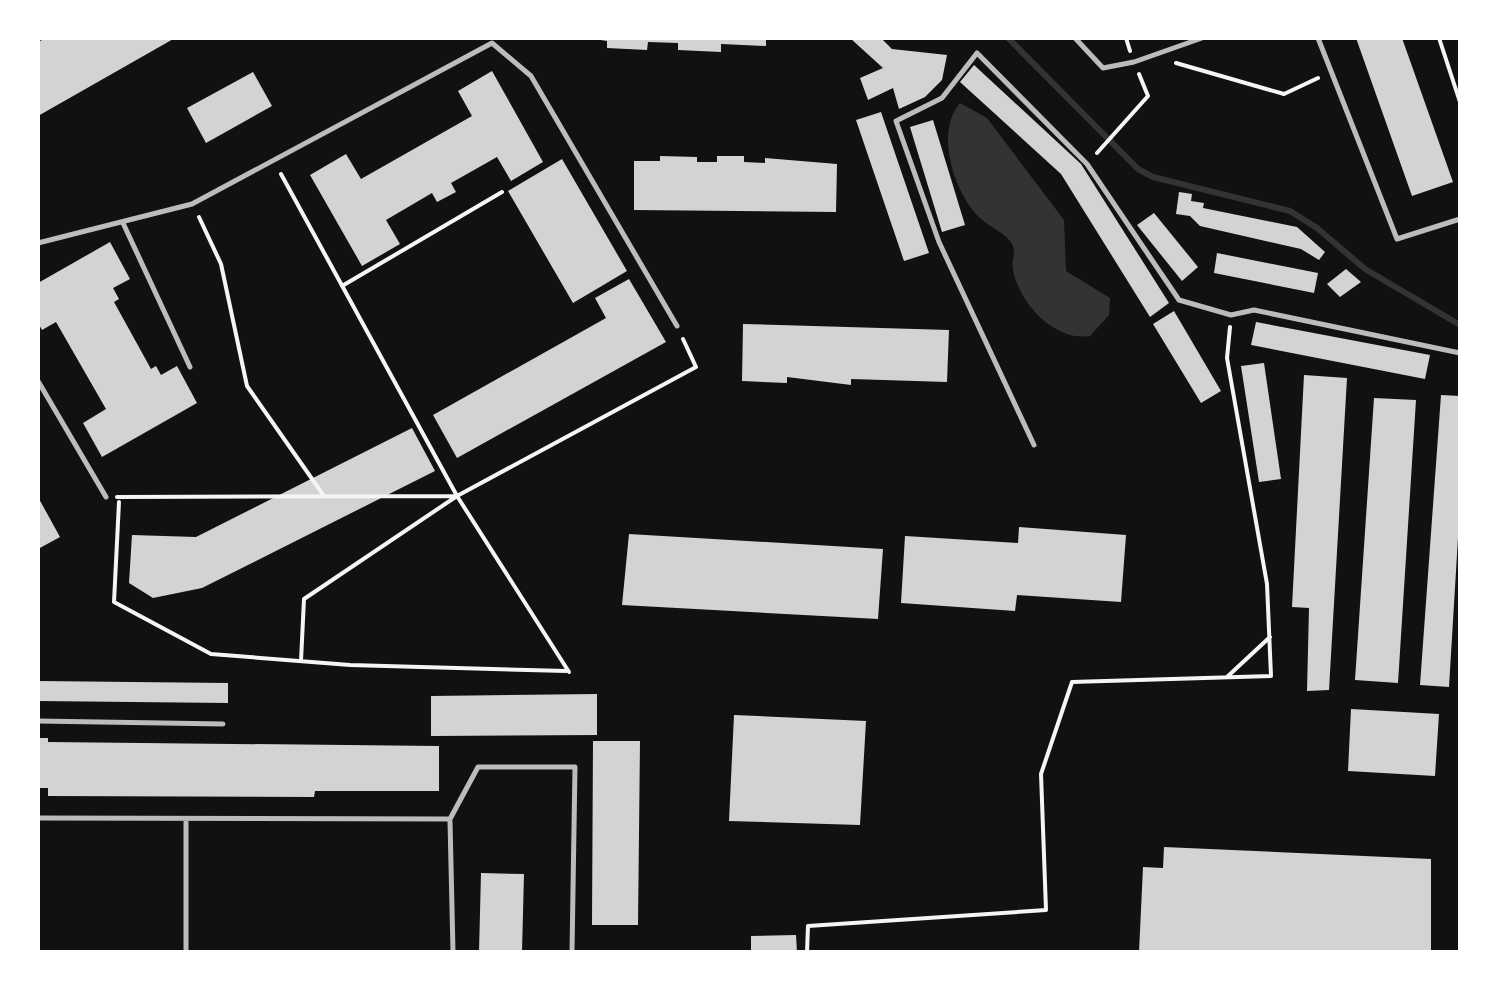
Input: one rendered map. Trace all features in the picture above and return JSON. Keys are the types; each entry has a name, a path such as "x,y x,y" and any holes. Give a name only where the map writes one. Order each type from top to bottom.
{"lane":[{"path":"1075,38 1103,68 1134,62 1202,38"},
{"path":"1318,38 1397,239 1460,219"},
{"path":"38,243 192,204 492,44 531,76 677,326"},
{"path":"1034,446 938,242 896,121 942,98 977,54 1087,164 1179,300 1231,315 1254,310 1460,353"},
{"path":"123,224 190,367"},
{"path":"38,381 106,497"},
{"path":"38,721 223,724"},
{"path":"454,952 450,820 478,767 574,767 572,952"},
{"path":"38,818 450,820"},
{"path":"186,821 186,952"}],"path":[{"path":"1093,158 1148,96 1126,38"},
{"path":"1439,38 1460,102"},
{"path":"1165,62 1284,94 1332,72"},
{"path":"119,497 114,602 212,654 569,672 457,496 274,160"},
{"path":"342,286 502,192"},
{"path":"192,204 221,264 247,386 326,498"},
{"path":"807,952 808,926 1046,910 1041,774 1072,682 1271,676 1267,584 1227,358 1231,315"},
{"path":"301,661 304,600 457,496 696,367 677,326"},
{"path":"106,497 457,496"},
{"path":"1226,677 1270,636"}],"shaded area":[{"path":"960,103 987,118 1064,220 1066,271 1110,298 1109,315 1090,336 1064,333 1031,307 1013,270 1012,245 979,217 962,192 948,145 953,115"}],"building":[{"path":"46,38 175,38 38,116 38,42"},
{"path":"588,38 766,38 766,46 721,44 721,52 678,50 678,43 648,42 647,50 607,48 607,41"},
{"path":"850,38 881,38 892,49 947,55 942,80 925,97 899,109 893,88 868,100 860,78 883,68"},
{"path":"1356,38 1402,38 1453,182 1412,196"},
{"path":"974,65 1081,164 1169,303 1150,317 1061,174 960,82"},
{"path":"492,71 543,162 511,181 497,157 451,183 456,192 437,202 432,193 386,220 400,244 362,266 310,175 346,154 361,179 472,116 458,91"},
{"path":"253,72 272,106 206,143 187,108"},
{"path":"881,112 929,253 904,261 856,120"},
{"path":"933,120 965,225 942,232 910,127"},
{"path":"660,156 697,157 697,162 717,162 717,156 744,156 744,162 765,163 765,158 837,164 836,212 634,210 634,161 660,161"},
{"path":"562,159 627,271 573,303 508,191"},
{"path":"1179,192 1192,194 1191,201 1204,203 1203,208 1297,227 1325,252 1319,260 1301,249 1200,226 1190,216 1176,214"},
{"path":"1154,213 1198,267 1182,281 1137,225"},
{"path":"110,242 130,279 113,288 119,299 114,302 151,369 156,366 161,375 177,366 197,403 102,457 83,423 106,409 56,322 42,330 38,323 38,283"},
{"path":"1217,253 1318,273 1314,293 1214,273"},
{"path":"1346,269 1361,282 1340,297 1327,284"},
{"path":"629,279 666,342 457,458 433,415 606,318 595,298"},
{"path":"1174,311 1221,391 1201,403 1153,324"},
{"path":"1256,322 1430,355 1425,379 1251,345"},
{"path":"743,324 949,330 947,382 851,379 851,385 787,377 787,383 742,381"},
{"path":"1264,363 1281,479 1259,482 1241,366"},
{"path":"1304,375 1347,378 1329,690 1307,691 1309,608 1292,607"},
{"path":"1441,395 1460,396 1460,505 1449,687 1420,685"},
{"path":"1374,398 1416,400 1398,683 1355,680"},
{"path":"412,428 435,471 202,588 153,598 129,583 132,535 196,537"},
{"path":"38,497 60,537 38,549"},
{"path":"1019,527 1126,535 1121,602 1017,595 1015,611 901,603 905,536 1018,543"},
{"path":"629,534 883,549 878,619 622,605"},
{"path":"38,681 228,683 228,703 38,701"},
{"path":"597,694 597,735 431,736 431,696"},
{"path":"1351,709 1439,714 1435,776 1348,771"},
{"path":"734,715 866,721 860,825 729,821"},
{"path":"38,738 48,738 48,742 439,746 439,791 315,791 314,797 48,796 48,788 38,788"},
{"path":"593,741 640,741 638,925 592,925"},
{"path":"1164,847 1431,859 1431,952 1139,952 1143,867 1163,868"},
{"path":"481,873 524,874 522,952 479,952"},
{"path":"796,935 797,952 751,952 751,936"}],"waterway":[{"path":"1008,38 1138,169 1153,177 1290,211 1317,228 1365,269 1460,325"}]}
